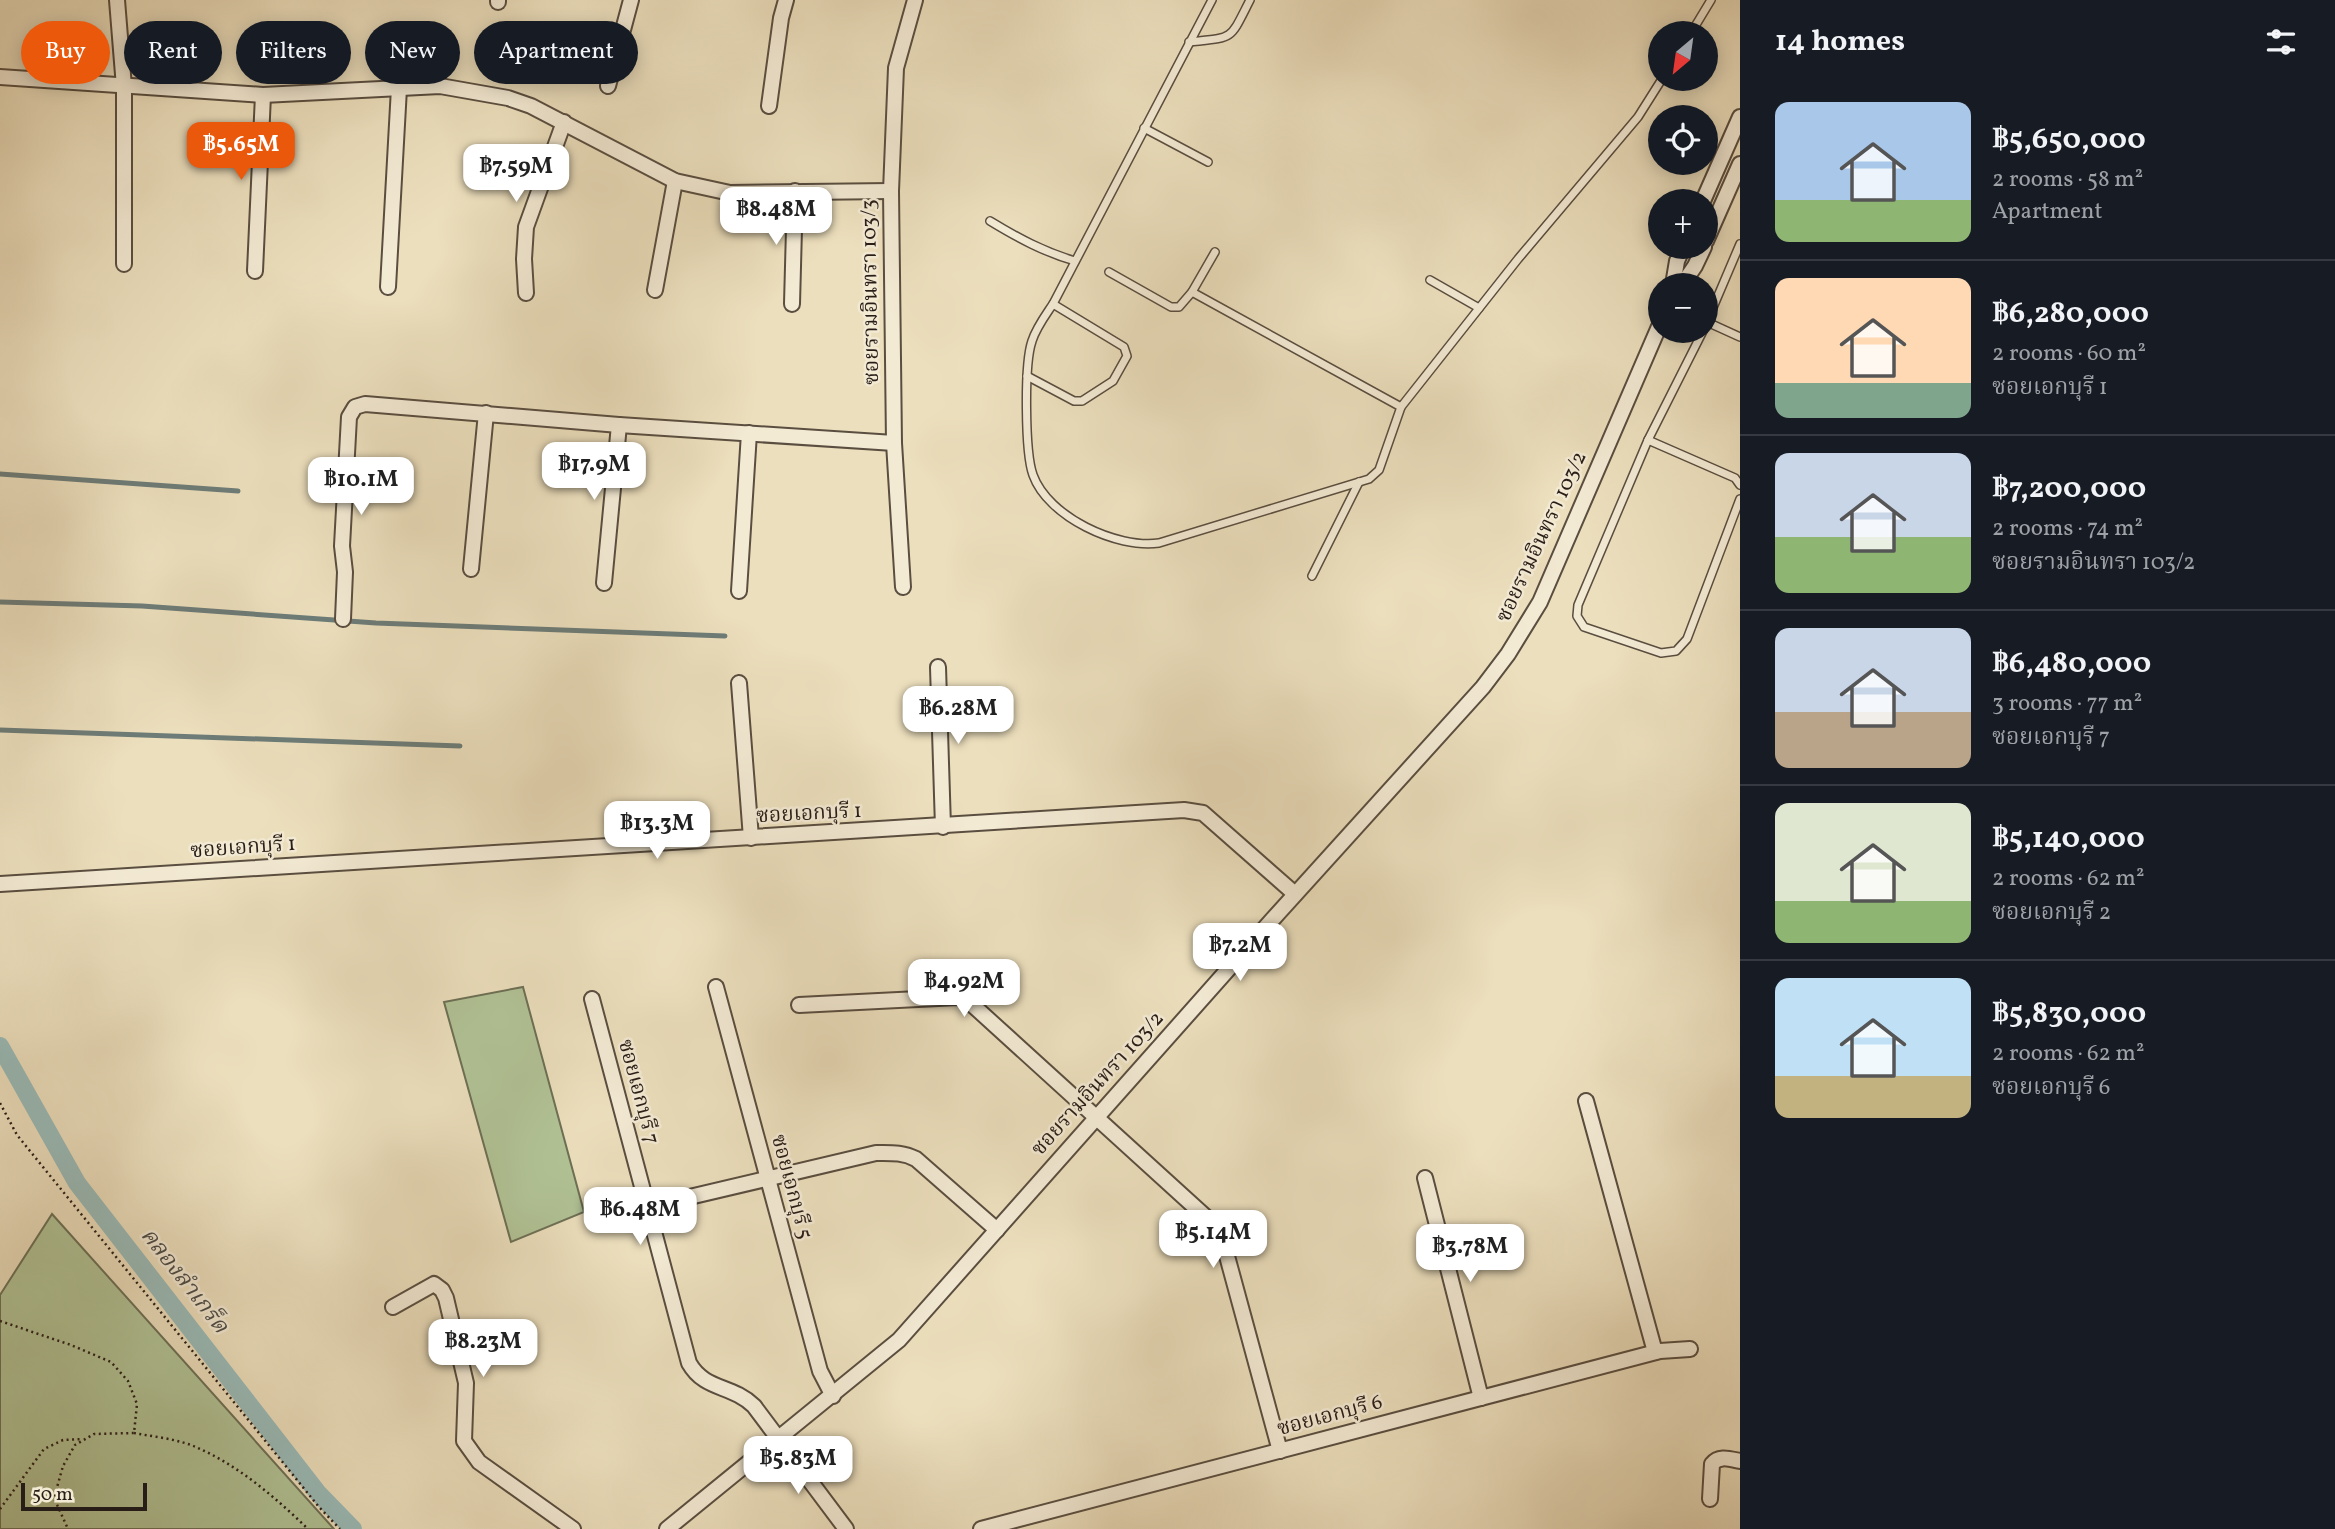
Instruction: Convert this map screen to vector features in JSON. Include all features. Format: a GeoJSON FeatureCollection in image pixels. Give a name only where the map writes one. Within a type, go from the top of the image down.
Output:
{"type":"FeatureCollection","features":[{"type":"Feature","properties":{"kind":"street"},"geometry":{"type":"LineString","coordinates":[[117,0],[124,87],[124,264]]}},
{"type":"Feature","properties":{"kind":"street"},"geometry":{"type":"LineString","coordinates":[[608,86],[631,0]]}},
{"type":"Feature","properties":{"kind":"street"},"geometry":{"type":"LineString","coordinates":[[769,106],[786,0]]}},
{"type":"Feature","properties":{"kind":"street","name":"ซอยรามอินทรา 103/3"},"geometry":{"type":"LineString","coordinates":[[903,587],[894,443],[891,191],[896,68],[915,0]]}},
{"type":"Feature","properties":{"kind":"street"},"geometry":{"type":"LineString","coordinates":[[0,77],[263,95],[440,86],[508,97],[531,106],[675,181],[730,193],[891,191]]}},
{"type":"Feature","properties":{"kind":"street"},"geometry":{"type":"LineString","coordinates":[[388,287],[399,88]]}},
{"type":"Feature","properties":{"kind":"street"},"geometry":{"type":"LineString","coordinates":[[255,271],[263,95]]}},
{"type":"Feature","properties":{"kind":"street"},"geometry":{"type":"LineString","coordinates":[[1708,189],[1740,117]]}},
{"type":"Feature","properties":{"kind":"street"},"geometry":{"type":"LineString","coordinates":[[526,293],[526,227],[564,122]]}},
{"type":"Feature","properties":{"kind":"street"},"geometry":{"type":"LineString","coordinates":[[1718,214],[1740,164]]}},
{"type":"Feature","properties":{"kind":"street"},"geometry":{"type":"LineString","coordinates":[[655,290],[675,181]]}},
{"type":"Feature","properties":{"kind":"street"},"geometry":{"type":"LineString","coordinates":[[792,304],[795,191]]}},
{"type":"Feature","properties":{"kind":"street","name":"ซอยรามอินทรา 103/2"},"geometry":{"type":"LineString","coordinates":[[667,1529],[899,1340],[1295,894],[1483,687],[1540,602],[1652,343]]}},
{"type":"Feature","properties":{"kind":"street"},"geometry":{"type":"LineString","coordinates":[[343,619],[345,572],[342,546],[349,417],[355,407],[365,404],[619,425],[894,443]]}},
{"type":"Feature","properties":{"kind":"street"},"geometry":{"type":"LineString","coordinates":[[471,569],[486,413]]}},
{"type":"Feature","properties":{"kind":"street"},"geometry":{"type":"LineString","coordinates":[[604,583],[619,425]]}},
{"type":"Feature","properties":{"kind":"street"},"geometry":{"type":"LineString","coordinates":[[739,591],[749,433]]}},
{"type":"Feature","properties":{"kind":"street"},"geometry":{"type":"LineString","coordinates":[[938,667],[943,827]]}},
{"type":"Feature","properties":{"kind":"street"},"geometry":{"type":"LineString","coordinates":[[739,683],[751,838]]}},
{"type":"Feature","properties":{"kind":"street","name":"ซอยเอกบุรี 1"},"geometry":{"type":"LineString","coordinates":[[0,884],[1196,811],[1203,813],[1295,894]]}},
{"type":"Feature","properties":{"kind":"street","name":"ซอยเอกบุรี 5"},"geometry":{"type":"LineString","coordinates":[[716,987],[820,1371],[833,1396]]}},
{"type":"Feature","properties":{"kind":"street"},"geometry":{"type":"LineString","coordinates":[[799,1005],[958,997],[972,1002],[1218,1231],[1280,1451]]}},
{"type":"Feature","properties":{"kind":"street","name":"ซอยเอกบุรี 7"},"geometry":{"type":"LineString","coordinates":[[592,999],[689,1363],[699,1378],[744,1396],[778,1440]]}},
{"type":"Feature","properties":{"kind":"street"},"geometry":{"type":"LineString","coordinates":[[1586,1101],[1655,1352]]}},
{"type":"Feature","properties":{"kind":"street"},"geometry":{"type":"LineString","coordinates":[[647,1207],[876,1153],[908,1154],[997,1230]]}},
{"type":"Feature","properties":{"kind":"street"},"geometry":{"type":"LineString","coordinates":[[1425,1178],[1481,1398]]}},
{"type":"Feature","properties":{"kind":"street"},"geometry":{"type":"LineString","coordinates":[[393,1307],[434,1284],[442,1290],[466,1383],[464,1441],[480,1462],[573,1529]]}},
{"type":"Feature","properties":{"kind":"street","name":"ซอยเอกบุรี 6"},"geometry":{"type":"LineString","coordinates":[[981,1529],[1655,1352],[1690,1349]]}},
{"type":"Feature","properties":{"kind":"street"},"geometry":{"type":"LineString","coordinates":[[778,1440],[846,1529]]}},
{"type":"Feature","properties":{"kind":"street"},"geometry":{"type":"LineString","coordinates":[[1710,1499],[1712,1464],[1722,1458],[1740,1461]]}},
{"type":"Feature","properties":{"kind":"lane"},"geometry":{"type":"LineString","coordinates":[[1212,0],[1033,338],[1028,356],[1029,440],[1034,477],[1042,491],[1080,524],[1130,544],[1159,543],[1369,479],[1379,470],[1401,407],[1518,259],[1638,117],[1654,91]]}},
{"type":"Feature","properties":{"kind":"lane"},"geometry":{"type":"LineString","coordinates":[[1189,42],[1230,36],[1251,0]]}},
{"type":"Feature","properties":{"kind":"lane"},"geometry":{"type":"LineString","coordinates":[[1698,21],[1711,0]]}},
{"type":"Feature","properties":{"kind":"lane"},"geometry":{"type":"LineString","coordinates":[[1144,128],[1208,162]]}},
{"type":"Feature","properties":{"kind":"lane"},"geometry":{"type":"LineString","coordinates":[[990,221],[1027,243],[1053,255],[1075,261]]}},
{"type":"Feature","properties":{"kind":"lane"},"geometry":{"type":"LineString","coordinates":[[1718,297],[1740,244]]}},
{"type":"Feature","properties":{"kind":"lane"},"geometry":{"type":"LineString","coordinates":[[1109,272],[1171,307],[1179,307],[1192,292],[1215,252]]}},
{"type":"Feature","properties":{"kind":"lane"},"geometry":{"type":"LineString","coordinates":[[1430,280],[1479,308]]}},
{"type":"Feature","properties":{"kind":"lane"},"geometry":{"type":"LineString","coordinates":[[1192,292],[1401,407]]}},
{"type":"Feature","properties":{"kind":"lane"},"geometry":{"type":"LineString","coordinates":[[1027,376],[1074,401],[1082,401],[1113,381],[1127,356],[1124,347],[1053,304]]}},
{"type":"Feature","properties":{"kind":"lane"},"geometry":{"type":"LineString","coordinates":[[1718,328],[1740,337]]}},
{"type":"Feature","properties":{"kind":"lane"},"geometry":{"type":"LineString","coordinates":[[1697,343],[1648,440],[1578,605],[1577,616],[1584,627],[1661,653],[1676,651],[1687,639],[1740,499]]}},
{"type":"Feature","properties":{"kind":"lane"},"geometry":{"type":"LineString","coordinates":[[1648,440],[1735,478],[1740,485]]}},
{"type":"Feature","properties":{"kind":"lane"},"geometry":{"type":"LineString","coordinates":[[1312,576],[1359,482]]}},
{"type":"Feature","properties":{"kind":"path"},"geometry":{"type":"LineString","coordinates":[[0,1103],[17,1135],[304,1489],[340,1529]]}},
{"type":"Feature","properties":{"kind":"path"},"geometry":{"type":"LineString","coordinates":[[0,1321],[111,1362],[128,1381],[137,1404],[134,1433]]}},
{"type":"Feature","properties":{"kind":"path"},"geometry":{"type":"LineString","coordinates":[[68,1529],[54,1498],[63,1466],[75,1445],[94,1434],[134,1433],[197,1447],[242,1473],[308,1529]]}},
{"type":"Feature","properties":{"kind":"path"},"geometry":{"type":"LineString","coordinates":[[0,1509],[44,1449],[63,1440],[87,1438]]}},
{"type":"Feature","properties":{"kind":"green space"},"geometry":{"type":"Polygon","coordinates":[[[523,987],[584,1212],[511,1242],[444,1002],[523,987]]]}},
{"type":"Feature","properties":{"kind":"green space"},"geometry":{"type":"Polygon","coordinates":[[[52,1214],[334,1529],[0,1529],[0,1295],[52,1214]]]}},
{"type":"Feature","properties":{"kind":"waterway"},"geometry":{"type":"LineString","coordinates":[[0,474],[238,491]]}},
{"type":"Feature","properties":{"kind":"waterway"},"geometry":{"type":"LineString","coordinates":[[0,602],[142,606],[376,623],[725,636]]}},
{"type":"Feature","properties":{"kind":"waterway"},"geometry":{"type":"LineString","coordinates":[[0,730],[460,746]]}},
{"type":"Feature","properties":{"kind":"waterway","name":"คลองลำเกร็ด"},"geometry":{"type":"LineString","coordinates":[[0,1046],[77,1183],[318,1493],[353,1529]]}}]}
